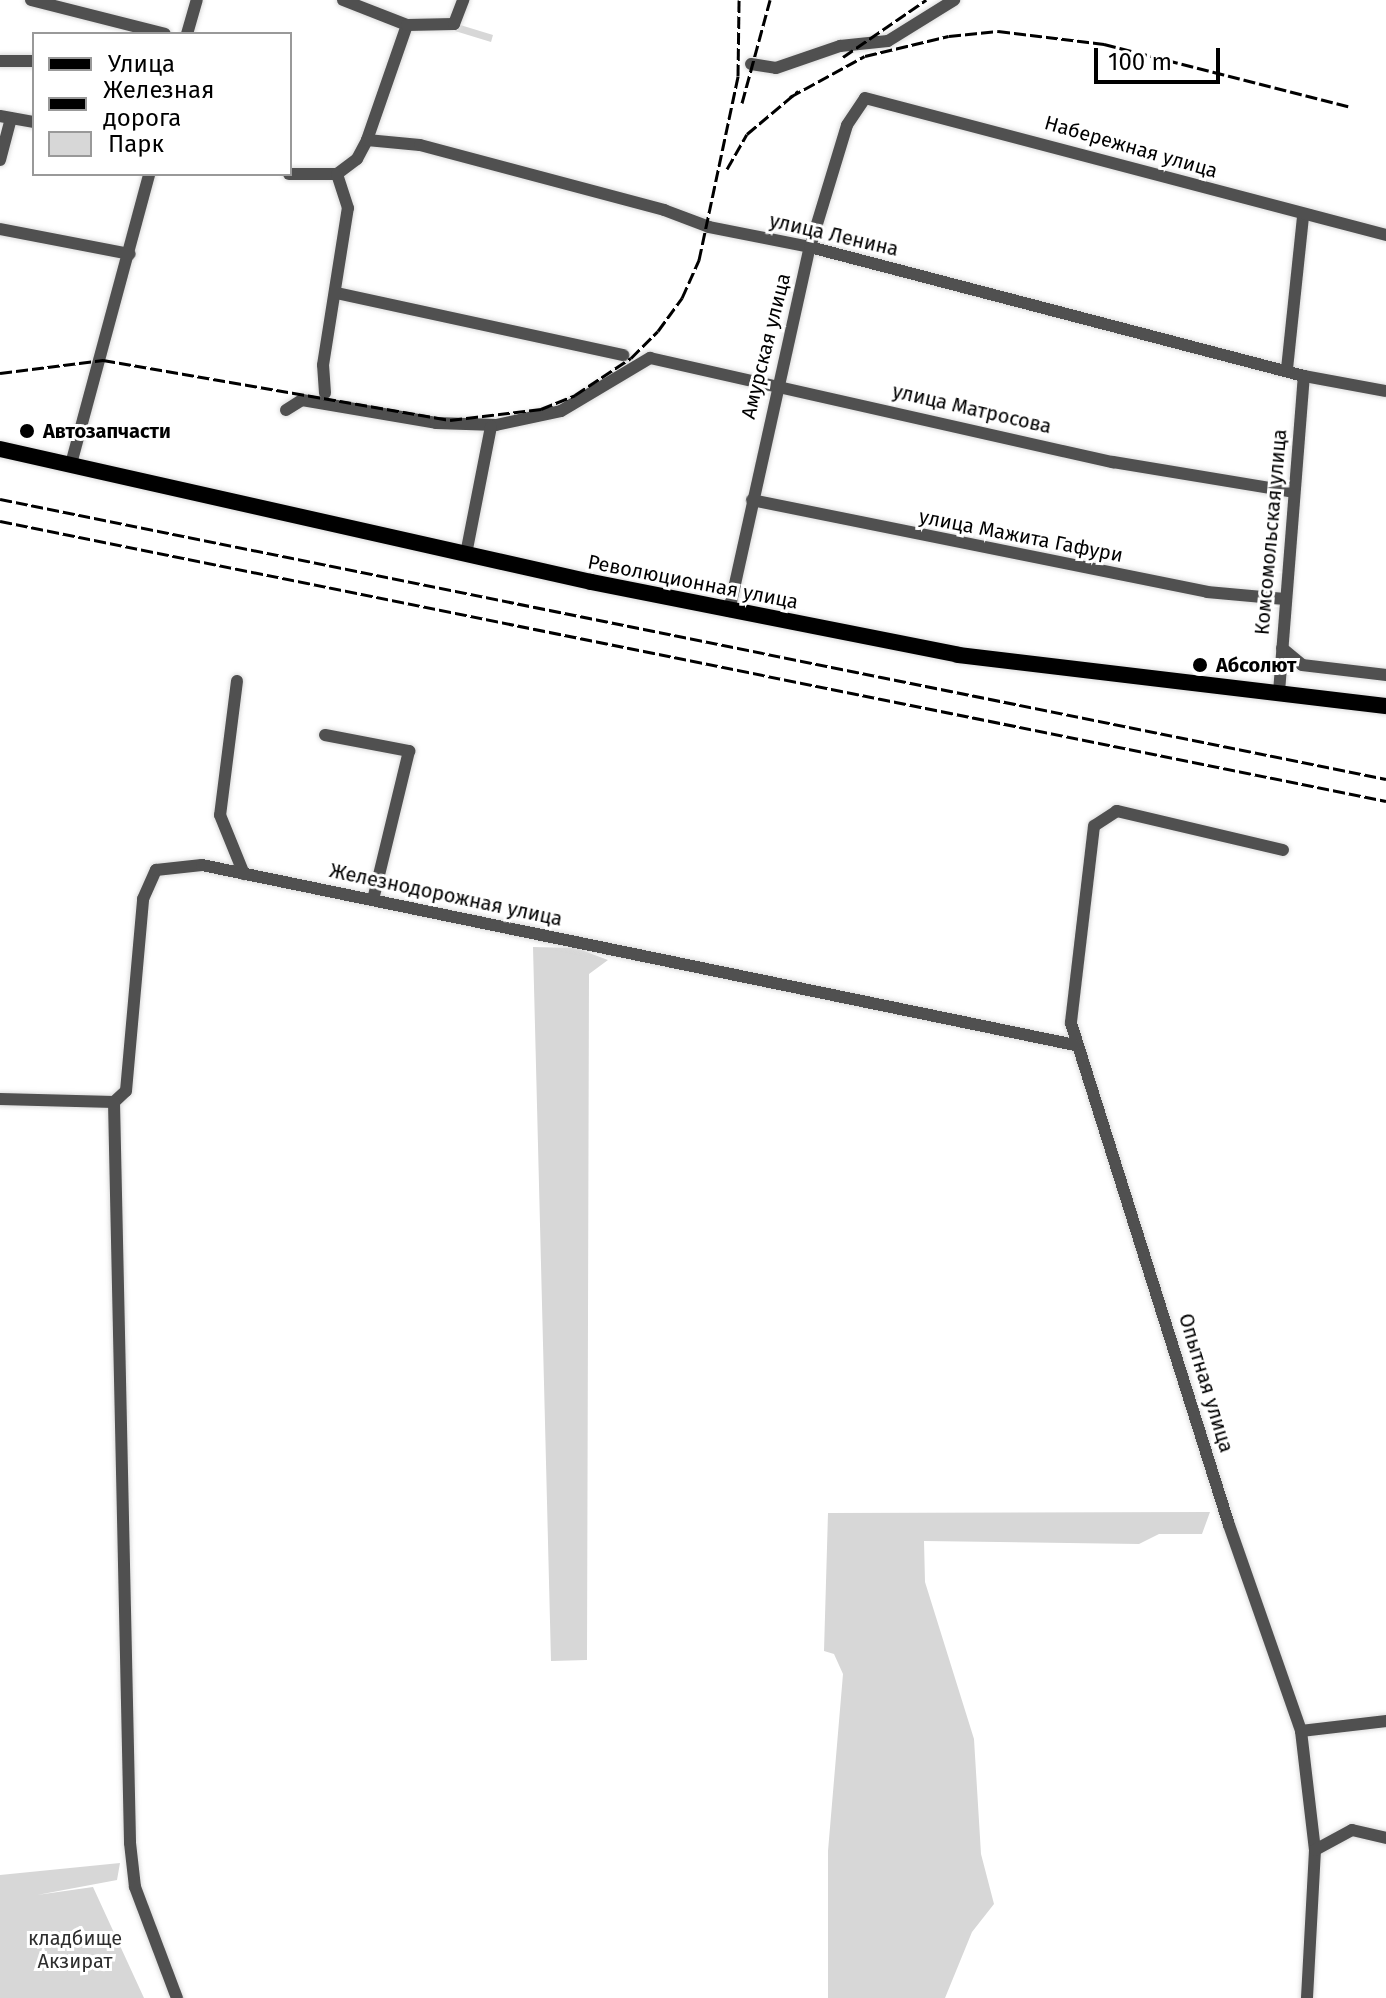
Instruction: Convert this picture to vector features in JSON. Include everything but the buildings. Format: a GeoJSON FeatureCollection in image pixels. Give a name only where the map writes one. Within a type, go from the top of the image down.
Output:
{"type":"FeatureCollection","features":[{"type":"Feature","properties":{"kind":"main road","name":"Революционная улица"},"geometry":{"type":"LineString","coordinates":[[0,449],[729,611],[958,655],[1386,706]]}},
{"type":"Feature","properties":{"kind":"street"},"geometry":{"type":"LineString","coordinates":[[31,0],[157,32]]}},
{"type":"Feature","properties":{"kind":"street"},"geometry":{"type":"LineString","coordinates":[[188,32],[197,0]]}},
{"type":"Feature","properties":{"kind":"street"},"geometry":{"type":"LineString","coordinates":[[343,0],[407,25],[454,24],[463,0]]}},
{"type":"Feature","properties":{"kind":"street"},"geometry":{"type":"LineString","coordinates":[[751,64],[776,68],[840,46],[902,36],[954,0]]}},
{"type":"Feature","properties":{"kind":"street"},"geometry":{"type":"LineString","coordinates":[[292,174],[337,174],[357,159],[367,140],[407,25]]}},
{"type":"Feature","properties":{"kind":"street"},"geometry":{"type":"LineString","coordinates":[[0,61],[32,61]]}},
{"type":"Feature","properties":{"kind":"street","name":"Набережная улица"},"geometry":{"type":"LineString","coordinates":[[865,98],[1303,217],[1386,235]]}},
{"type":"Feature","properties":{"kind":"street","name":"Амурская улица"},"geometry":{"type":"LineString","coordinates":[[729,611],[777,382],[810,247],[847,125],[865,98]]}},
{"type":"Feature","properties":{"kind":"street"},"geometry":{"type":"LineString","coordinates":[[0,160],[5,117],[32,122]]}},
{"type":"Feature","properties":{"kind":"street","name":"улица Ленина"},"geometry":{"type":"LineString","coordinates":[[367,140],[420,145],[664,210],[709,227],[810,247],[1287,369],[1304,376],[1386,391]]}},
{"type":"Feature","properties":{"kind":"street"},"geometry":{"type":"LineString","coordinates":[[325,393],[323,365],[348,208],[337,174]]}},
{"type":"Feature","properties":{"kind":"street"},"geometry":{"type":"LineString","coordinates":[[71,464],[149,176]]}},
{"type":"Feature","properties":{"kind":"street"},"geometry":{"type":"LineString","coordinates":[[1287,369],[1303,217]]}},
{"type":"Feature","properties":{"kind":"street"},"geometry":{"type":"LineString","coordinates":[[0,229],[130,254]]}},
{"type":"Feature","properties":{"kind":"street"},"geometry":{"type":"LineString","coordinates":[[336,293],[623,355]]}},
{"type":"Feature","properties":{"kind":"street","name":"улица Матросова"},"geometry":{"type":"LineString","coordinates":[[491,426],[561,411],[643,359],[777,382],[1113,462],[1294,492]]}},
{"type":"Feature","properties":{"kind":"street","name":"Комсомольская улица"},"geometry":{"type":"LineString","coordinates":[[1279,692],[1304,376]]}},
{"type":"Feature","properties":{"kind":"street"},"geometry":{"type":"LineString","coordinates":[[286,410],[302,400],[436,423],[491,426],[466,554]]}},
{"type":"Feature","properties":{"kind":"street","name":"улица Мажита Гафури"},"geometry":{"type":"LineString","coordinates":[[752,500],[1147,581],[1285,599]]}},
{"type":"Feature","properties":{"kind":"street"},"geometry":{"type":"LineString","coordinates":[[1282,648],[1302,665],[1386,675]]}},
{"type":"Feature","properties":{"kind":"street"},"geometry":{"type":"LineString","coordinates":[[237,681],[220,815],[244,874]]}},
{"type":"Feature","properties":{"kind":"street"},"geometry":{"type":"LineString","coordinates":[[325,735],[409,751],[373,900]]}},
{"type":"Feature","properties":{"kind":"street","name":"Опытная улица"},"geometry":{"type":"LineString","coordinates":[[1283,850],[1117,811],[1094,826],[1071,1023],[1075,1045],[1111,1142],[1229,1525],[1301,1731],[1315,1850],[1307,1998]]}},
{"type":"Feature","properties":{"kind":"street","name":"Железнодорожная улица"},"geometry":{"type":"LineString","coordinates":[[114,1102],[126,1091],[131,1062],[143,899],[156,870],[202,865],[1075,1045]]}},
{"type":"Feature","properties":{"kind":"street"},"geometry":{"type":"LineString","coordinates":[[0,1099],[114,1102],[130,1843],[135,1887],[177,1998]]}},
{"type":"Feature","properties":{"kind":"street"},"geometry":{"type":"LineString","coordinates":[[1301,1731],[1386,1721]]}},
{"type":"Feature","properties":{"kind":"street"},"geometry":{"type":"LineString","coordinates":[[1315,1850],[1352,1830],[1386,1838]]}},
{"type":"Feature","properties":{"kind":"green space"},"geometry":{"type":"Polygon","coordinates":[[[457,24],[493,35],[491,42],[455,31],[457,24]]]}},
{"type":"Feature","properties":{"kind":"green space"},"geometry":{"type":"Polygon","coordinates":[[[533,947],[576,948],[608,960],[589,974],[587,1660],[551,1661],[533,947]]]}},
{"type":"Feature","properties":{"kind":"green space"},"geometry":{"type":"Polygon","coordinates":[[[1210,1512],[1202,1534],[1159,1534],[1139,1544],[924,1541],[925,1582],[974,1739],[981,1854],[994,1904],[972,1932],[945,1998],[828,1998],[828,1851],[843,1674],[834,1654],[824,1651],[828,1513],[1210,1512]]]}},
{"type":"Feature","properties":{"kind":"green space","name":"кладбище Акзират"},"geometry":{"type":"Polygon","coordinates":[[[120,1863],[117,1880],[37,1895],[93,1887],[144,1998],[0,1998],[0,1875],[120,1863]]]}},
{"type":"Feature","properties":{"kind":"railway"},"geometry":{"type":"LineString","coordinates":[[0,373],[103,360],[450,420],[541,409],[575,395],[631,358],[658,331],[682,298],[699,260],[738,76],[739,0]]}},
{"type":"Feature","properties":{"kind":"railway"},"geometry":{"type":"LineString","coordinates":[[742,103],[770,0]]}},
{"type":"Feature","properties":{"kind":"railway"},"geometry":{"type":"LineString","coordinates":[[843,57],[926,0]]}},
{"type":"Feature","properties":{"kind":"railway"},"geometry":{"type":"LineString","coordinates":[[790,97],[865,56],[949,36],[998,31],[1104,44],[1348,106]]}},
{"type":"Feature","properties":{"kind":"railway"},"geometry":{"type":"LineString","coordinates":[[727,169],[747,134],[798,91]]}},
{"type":"Feature","properties":{"kind":"railway"},"geometry":{"type":"LineString","coordinates":[[0,499],[1386,779]]}},
{"type":"Feature","properties":{"kind":"railway"},"geometry":{"type":"LineString","coordinates":[[0,521],[1386,801]]}},
{"type":"Feature","properties":{"kind":"place","name":"Автозапчасти"},"geometry":{"type":"Point","coordinates":[27,431]}},
{"type":"Feature","properties":{"kind":"place","name":"Абсолют"},"geometry":{"type":"Point","coordinates":[1200,665]}}]}
